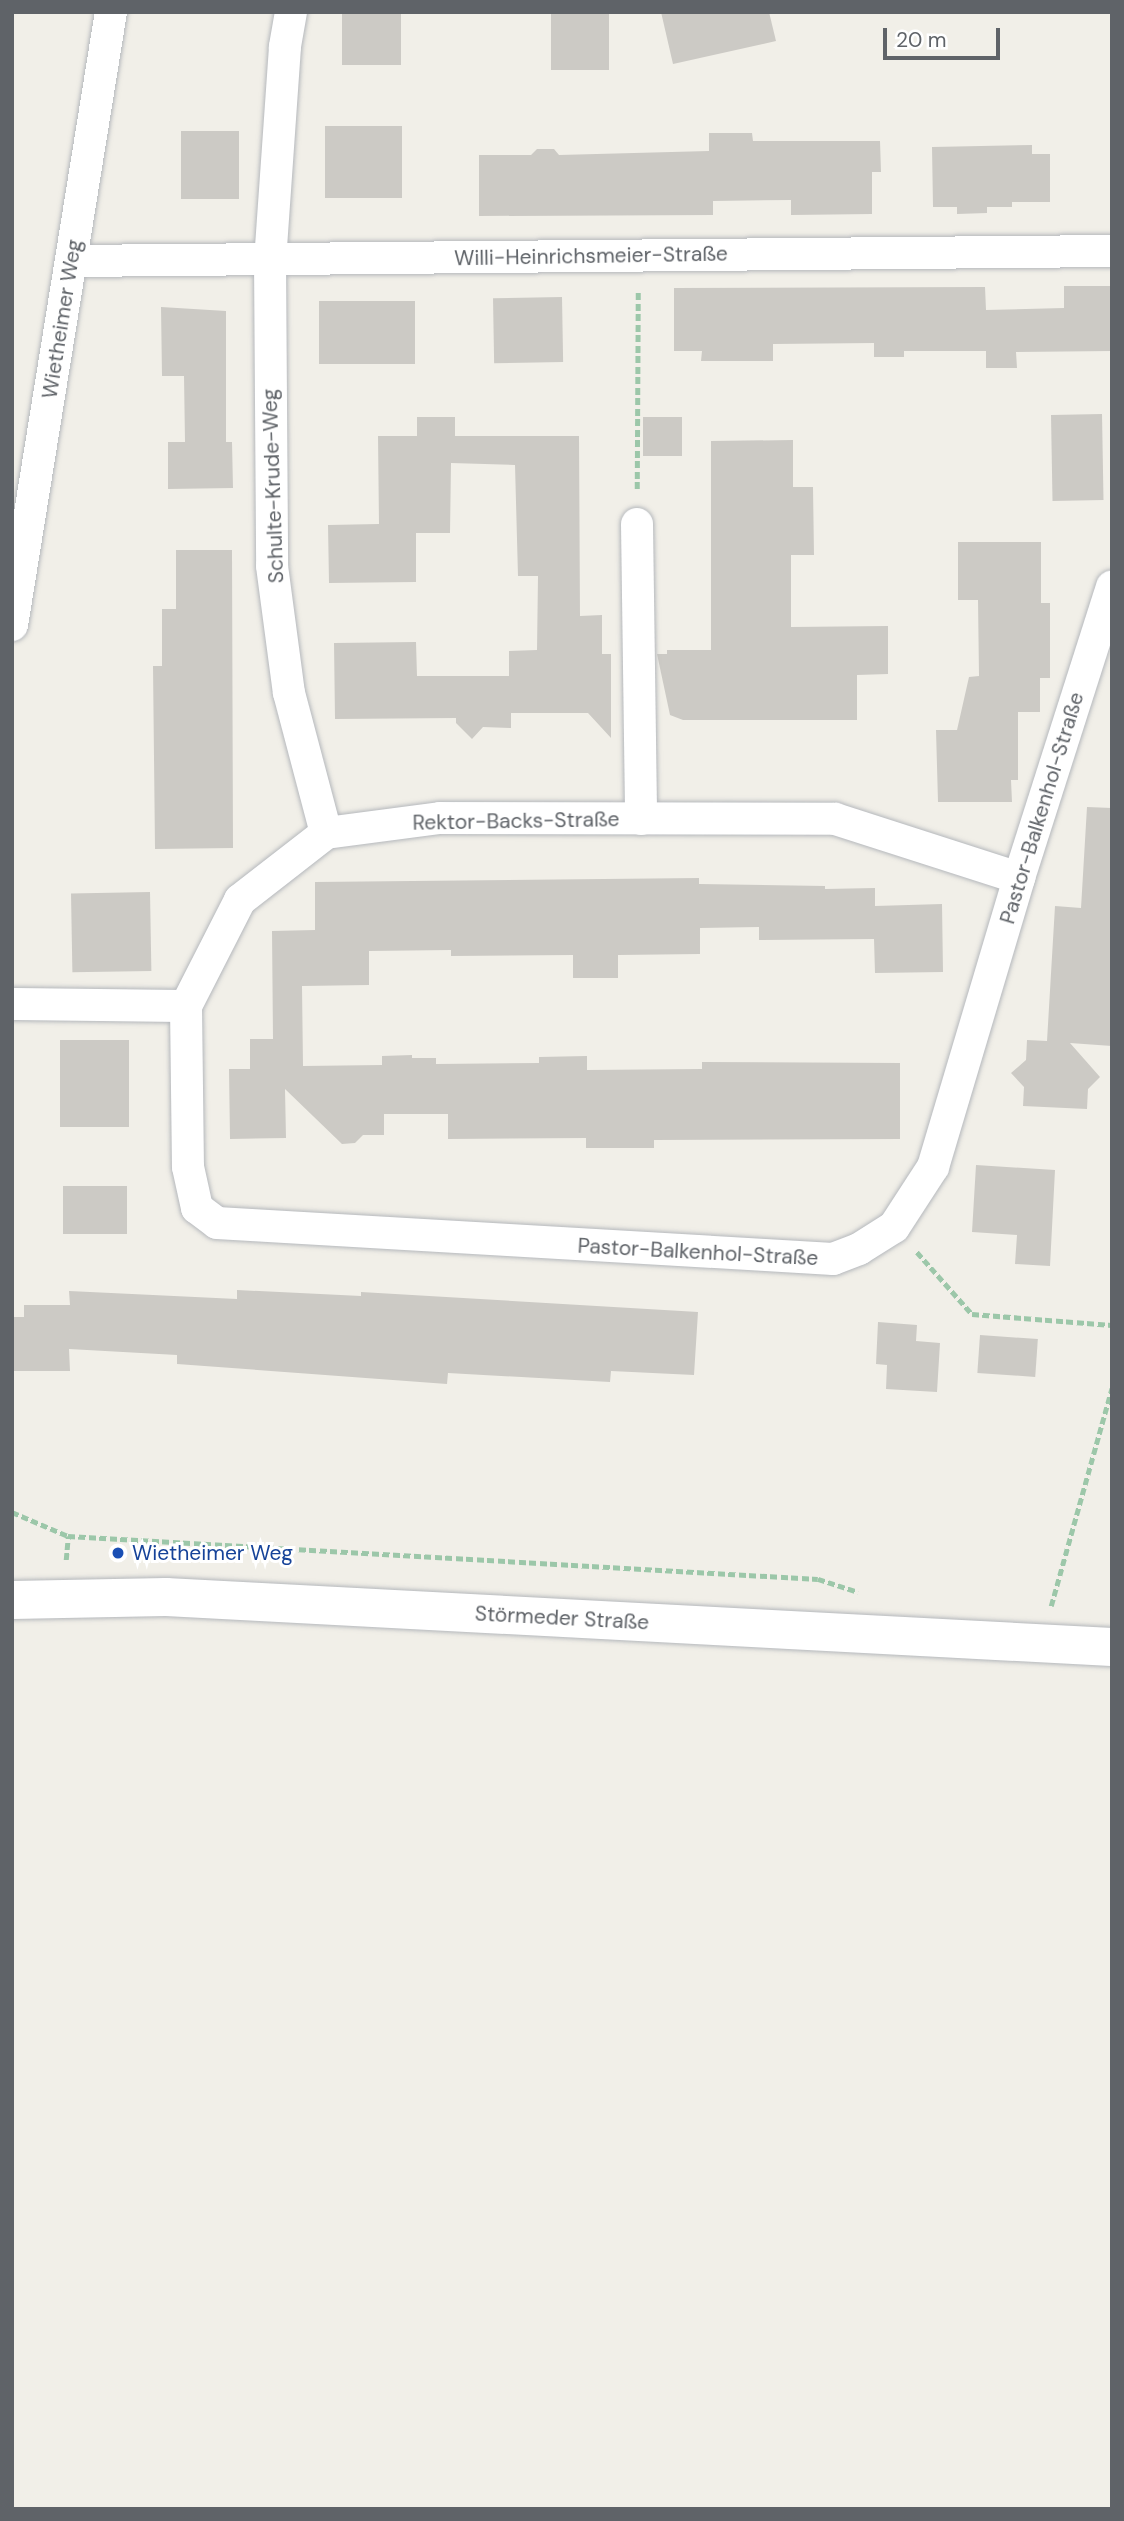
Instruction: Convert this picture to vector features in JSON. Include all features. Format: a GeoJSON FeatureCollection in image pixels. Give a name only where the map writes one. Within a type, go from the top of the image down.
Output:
{"type":"FeatureCollection","features":[{"type":"Feature","properties":{"kind":"main road","name":"Störmeder Straße"},"geometry":{"type":"LineString","coordinates":[[12,1601],[166,1597],[1112,1647]]}},
{"type":"Feature","properties":{"kind":"street","name":"Wietheimer Weg"},"geometry":{"type":"LineString","coordinates":[[12,625],[111,12]]}},
{"type":"Feature","properties":{"kind":"street","name":"Schulte-Krude-Weg"},"geometry":{"type":"LineString","coordinates":[[291,12],[285,47],[270,259],[272,566],[289,693],[326,833]]}},
{"type":"Feature","properties":{"kind":"street","name":"Willi-Heinrichsmeier-Straße"},"geometry":{"type":"LineString","coordinates":[[71,261],[1112,251]]}},
{"type":"Feature","properties":{"kind":"street","name":"Rektor-Backs-Straße"},"geometry":{"type":"LineString","coordinates":[[637,524],[641,818]]}},
{"type":"Feature","properties":{"kind":"street","name":"Pastor-Balkenhol-Straße"},"geometry":{"type":"LineString","coordinates":[[186,1006],[188,1167],[197,1208],[217,1223],[819,1259],[833,1259],[859,1249],[894,1227],[933,1167],[1019,878],[1112,586]]}},
{"type":"Feature","properties":{"kind":"street","name":"Rektor-Backs-Straße"},"geometry":{"type":"LineString","coordinates":[[326,833],[440,818],[835,819],[1019,878]]}},
{"type":"Feature","properties":{"kind":"street"},"geometry":{"type":"LineString","coordinates":[[12,1004],[186,1006],[240,900],[326,833]]}},
{"type":"Feature","properties":{"kind":"path"},"geometry":{"type":"LineString","coordinates":[[637,524],[638,255]]}},
{"type":"Feature","properties":{"kind":"path"},"geometry":{"type":"LineString","coordinates":[[894,1227],[972,1314],[1112,1325]]}},
{"type":"Feature","properties":{"kind":"path"},"geometry":{"type":"LineString","coordinates":[[1051,1605],[1112,1388]]}},
{"type":"Feature","properties":{"kind":"path"},"geometry":{"type":"LineString","coordinates":[[12,1513],[68,1536],[818,1579],[863,1594]]}},
{"type":"Feature","properties":{"kind":"building"},"geometry":{"type":"Polygon","coordinates":[[[342,12],[401,12],[401,65],[342,65],[342,12]]]}},
{"type":"Feature","properties":{"kind":"building"},"geometry":{"type":"Polygon","coordinates":[[[551,12],[609,12],[609,70],[551,70],[551,12]]]}},
{"type":"Feature","properties":{"kind":"building"},"geometry":{"type":"Polygon","coordinates":[[[661,12],[769,12],[776,41],[673,64],[661,12]]]}},
{"type":"Feature","properties":{"kind":"building"},"geometry":{"type":"Polygon","coordinates":[[[325,126],[402,126],[402,198],[325,198],[325,126]]]}},
{"type":"Feature","properties":{"kind":"building"},"geometry":{"type":"Polygon","coordinates":[[[181,131],[239,131],[239,199],[181,199],[181,131]]]}},
{"type":"Feature","properties":{"kind":"building"},"geometry":{"type":"Polygon","coordinates":[[[709,133],[752,133],[753,141],[880,141],[881,172],[872,172],[872,214],[791,215],[791,200],[713,201],[713,215],[479,216],[479,155],[531,155],[537,149],[554,149],[559,155],[709,151],[709,133]]]}},
{"type":"Feature","properties":{"kind":"building"},"geometry":{"type":"Polygon","coordinates":[[[1032,145],[1032,154],[1050,154],[1050,202],[1012,202],[1012,207],[987,207],[987,213],[957,214],[957,207],[933,207],[932,147],[1032,145]]]}},
{"type":"Feature","properties":{"kind":"building"},"geometry":{"type":"Polygon","coordinates":[[[1064,286],[1112,286],[1112,351],[1016,352],[1017,368],[986,368],[986,351],[904,351],[904,357],[874,357],[874,343],[773,344],[773,361],[701,361],[702,351],[674,351],[674,288],[985,287],[986,310],[1064,308],[1064,286]]]}},
{"type":"Feature","properties":{"kind":"building"},"geometry":{"type":"Polygon","coordinates":[[[562,297],[563,362],[494,363],[493,298],[562,297]]]}},
{"type":"Feature","properties":{"kind":"building"},"geometry":{"type":"Polygon","coordinates":[[[319,301],[415,301],[415,364],[319,364],[319,301]]]}},
{"type":"Feature","properties":{"kind":"building"},"geometry":{"type":"Polygon","coordinates":[[[161,307],[226,311],[226,442],[232,442],[233,488],[168,489],[168,442],[185,442],[184,376],[162,376],[161,307]]]}},
{"type":"Feature","properties":{"kind":"building"},"geometry":{"type":"Polygon","coordinates":[[[1102,414],[1104,500],[1053,501],[1051,415],[1102,414]]]}},
{"type":"Feature","properties":{"kind":"building"},"geometry":{"type":"Polygon","coordinates":[[[417,417],[455,417],[455,436],[579,436],[580,616],[602,615],[602,654],[611,654],[611,738],[588,713],[511,713],[511,728],[483,727],[472,739],[456,723],[456,718],[335,719],[334,643],[416,642],[417,676],[509,676],[509,651],[537,650],[538,576],[518,576],[515,465],[451,463],[450,533],[416,533],[416,582],[329,583],[328,525],[379,524],[378,436],[417,436],[417,417]]]}},
{"type":"Feature","properties":{"kind":"building"},"geometry":{"type":"Polygon","coordinates":[[[643,417],[682,417],[682,456],[643,456],[643,417]]]}},
{"type":"Feature","properties":{"kind":"building"},"geometry":{"type":"Polygon","coordinates":[[[793,440],[793,487],[813,487],[814,555],[791,555],[791,627],[888,626],[888,674],[857,675],[857,720],[683,720],[670,715],[657,654],[667,654],[667,650],[711,650],[711,441],[793,440]]]}},
{"type":"Feature","properties":{"kind":"building"},"geometry":{"type":"Polygon","coordinates":[[[958,542],[1041,542],[1041,603],[1050,603],[1050,678],[1040,678],[1040,712],[1018,712],[1018,780],[1011,780],[1012,802],[938,802],[936,730],[957,730],[969,677],[979,676],[978,600],[958,600],[958,542]]]}},
{"type":"Feature","properties":{"kind":"building"},"geometry":{"type":"Polygon","coordinates":[[[176,550],[232,550],[233,848],[155,849],[153,666],[162,666],[162,609],[176,609],[176,550]]]}},
{"type":"Feature","properties":{"kind":"building"},"geometry":{"type":"Polygon","coordinates":[[[1087,807],[1112,808],[1112,1046],[1070,1043],[1100,1077],[1088,1089],[1087,1109],[1023,1106],[1024,1087],[1011,1073],[1026,1060],[1027,1040],[1047,1041],[1055,906],[1081,908],[1087,807]]]}},
{"type":"Feature","properties":{"kind":"building"},"geometry":{"type":"Polygon","coordinates":[[[699,878],[699,884],[825,886],[825,889],[875,888],[875,906],[942,904],[943,972],[875,973],[874,939],[759,940],[759,927],[700,928],[700,954],[618,955],[618,978],[573,978],[573,955],[451,956],[451,950],[369,951],[369,985],[302,986],[303,1066],[382,1065],[382,1056],[412,1055],[412,1058],[436,1058],[436,1064],[539,1063],[539,1057],[587,1056],[587,1070],[702,1069],[702,1062],[900,1063],[900,1139],[654,1140],[654,1148],[586,1148],[586,1138],[448,1139],[448,1114],[384,1114],[384,1135],[363,1135],[355,1143],[342,1144],[285,1089],[286,1138],[230,1139],[229,1069],[250,1069],[250,1039],[273,1039],[272,931],[315,930],[315,882],[699,878]]]}},
{"type":"Feature","properties":{"kind":"building"},"geometry":{"type":"Polygon","coordinates":[[[150,892],[151,971],[72,972],[71,893],[150,892]]]}},
{"type":"Feature","properties":{"kind":"building"},"geometry":{"type":"Polygon","coordinates":[[[60,1040],[129,1040],[129,1127],[60,1127],[60,1040]]]}},
{"type":"Feature","properties":{"kind":"building"},"geometry":{"type":"Polygon","coordinates":[[[976,1165],[1055,1170],[1050,1266],[1015,1264],[1017,1235],[972,1232],[976,1165]]]}},
{"type":"Feature","properties":{"kind":"building"},"geometry":{"type":"Polygon","coordinates":[[[63,1186],[127,1186],[127,1234],[63,1234],[63,1186]]]}},
{"type":"Feature","properties":{"kind":"building"},"geometry":{"type":"Polygon","coordinates":[[[237,1290],[361,1296],[361,1292],[698,1312],[694,1375],[611,1371],[610,1382],[448,1373],[447,1384],[177,1364],[177,1355],[69,1349],[70,1371],[12,1371],[12,1317],[24,1317],[24,1305],[70,1305],[69,1291],[237,1299],[237,1290]]]}},
{"type":"Feature","properties":{"kind":"building"},"geometry":{"type":"Polygon","coordinates":[[[878,1322],[917,1325],[916,1341],[940,1343],[937,1392],[886,1389],[887,1365],[876,1364],[878,1322]]]}},
{"type":"Feature","properties":{"kind":"building"},"geometry":{"type":"Polygon","coordinates":[[[980,1335],[1038,1339],[1035,1377],[977,1373],[980,1335]]]}},
{"type":"Feature","properties":{"kind":"place","name":"Wietheimer Weg"},"geometry":{"type":"Point","coordinates":[118,1553]}}]}
